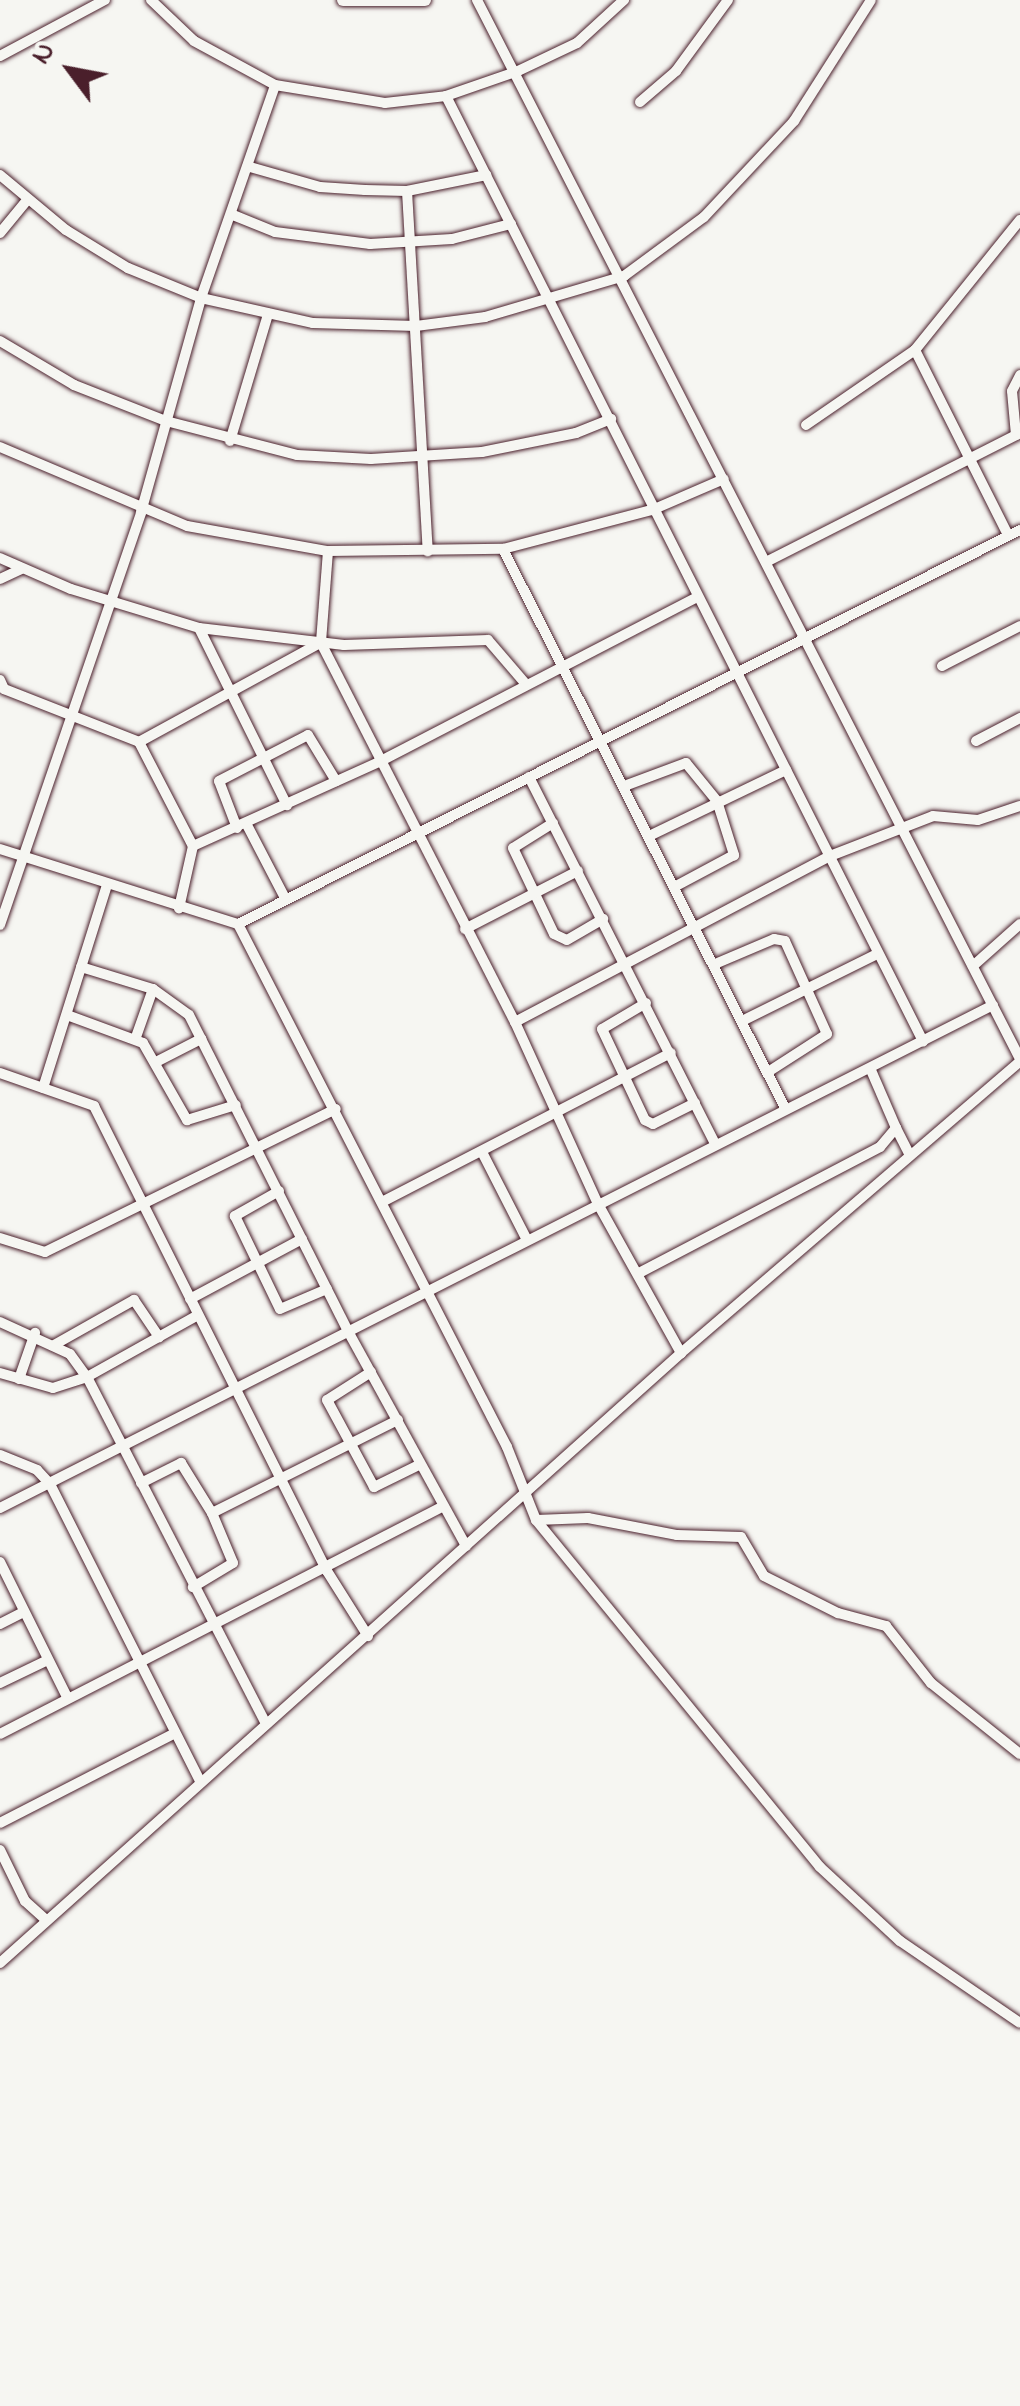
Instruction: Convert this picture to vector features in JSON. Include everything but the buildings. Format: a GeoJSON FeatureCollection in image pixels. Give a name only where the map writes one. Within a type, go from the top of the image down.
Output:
{"type":"FeatureCollection","features":[{"type":"Feature","properties":{"kind":"street"},"geometry":{"type":"LineString","coordinates":[[0,56],[106,0]]}},
{"type":"Feature","properties":{"kind":"street"},"geometry":{"type":"LineString","coordinates":[[151,0],[194,41],[275,85],[386,103],[446,96],[518,71],[576,44],[624,0]]}},
{"type":"Feature","properties":{"kind":"street"},"geometry":{"type":"LineString","coordinates":[[342,0],[426,0]]}},
{"type":"Feature","properties":{"kind":"street"},"geometry":{"type":"LineString","coordinates":[[4,1960],[681,1352],[1020,1060],[624,276],[477,0]]}},
{"type":"Feature","properties":{"kind":"street"},"geometry":{"type":"LineString","coordinates":[[640,102],[676,71],[728,0]]}},
{"type":"Feature","properties":{"kind":"street"},"geometry":{"type":"LineString","coordinates":[[0,175],[128,268],[201,298],[268,314],[314,323],[416,326],[552,299],[624,276],[704,217],[760,162],[832,66],[872,0]]}},
{"type":"Feature","properties":{"kind":"street"},"geometry":{"type":"LineString","coordinates":[[0,925],[68,714],[141,512],[201,298],[250,167],[275,85]]}},
{"type":"Feature","properties":{"kind":"street"},"geometry":{"type":"LineString","coordinates":[[446,96],[612,419],[695,598],[830,856],[875,955],[923,1041]]}},
{"type":"Feature","properties":{"kind":"street"},"geometry":{"type":"LineString","coordinates":[[250,167],[320,186],[406,191],[486,175]]}},
{"type":"Feature","properties":{"kind":"street"},"geometry":{"type":"LineString","coordinates":[[406,191],[428,551]]}},
{"type":"Feature","properties":{"kind":"street"},"geometry":{"type":"LineString","coordinates":[[0,232],[28,199]]}},
{"type":"Feature","properties":{"kind":"street"},"geometry":{"type":"LineString","coordinates":[[233,215],[324,242],[408,242],[511,224]]}},
{"type":"Feature","properties":{"kind":"street"},"geometry":{"type":"LineString","coordinates":[[806,425],[915,350],[1020,220]]}},
{"type":"Feature","properties":{"kind":"street"},"geometry":{"type":"LineString","coordinates":[[230,441],[268,314]]}},
{"type":"Feature","properties":{"kind":"street"},"geometry":{"type":"LineString","coordinates":[[0,340],[74,385],[166,421],[230,441],[297,455],[424,456],[528,444],[612,419]]}},
{"type":"Feature","properties":{"kind":"street"},"geometry":{"type":"LineString","coordinates":[[915,350],[1008,535]]}},
{"type":"Feature","properties":{"kind":"street"},"geometry":{"type":"LineString","coordinates":[[766,562],[1018,434],[1012,391],[1020,375]]}},
{"type":"Feature","properties":{"kind":"street"},"geometry":{"type":"LineString","coordinates":[[0,448],[141,512],[241,539],[328,551],[503,549],[652,510],[724,479]]}},
{"type":"Feature","properties":{"kind":"street"},"geometry":{"type":"LineString","coordinates":[[0,849],[238,924],[284,896],[604,744],[1020,530]]}},
{"type":"Feature","properties":{"kind":"street"},"geometry":{"type":"LineString","coordinates":[[503,549],[627,785],[786,1110]]}},
{"type":"Feature","properties":{"kind":"street"},"geometry":{"type":"LineString","coordinates":[[328,551],[321,643],[559,1113],[598,1204],[681,1352]]}},
{"type":"Feature","properties":{"kind":"street"},"geometry":{"type":"LineString","coordinates":[[0,558],[109,602],[198,628],[321,643],[488,640],[524,682]]}},
{"type":"Feature","properties":{"kind":"street"},"geometry":{"type":"LineString","coordinates":[[0,579],[21,569]]}},
{"type":"Feature","properties":{"kind":"street"},"geometry":{"type":"LineString","coordinates":[[194,846],[380,762],[524,682],[695,598]]}},
{"type":"Feature","properties":{"kind":"street"},"geometry":{"type":"LineString","coordinates":[[942,666],[1020,626]]}},
{"type":"Feature","properties":{"kind":"street"},"geometry":{"type":"LineString","coordinates":[[198,628],[287,805]]}},
{"type":"Feature","properties":{"kind":"street"},"geometry":{"type":"LineString","coordinates":[[140,742],[321,643]]}},
{"type":"Feature","properties":{"kind":"street"},"geometry":{"type":"LineString","coordinates":[[1,687],[140,742],[194,846],[180,908]]}},
{"type":"Feature","properties":{"kind":"street"},"geometry":{"type":"LineString","coordinates":[[976,740],[1020,718]]}},
{"type":"Feature","properties":{"kind":"street"},"geometry":{"type":"LineString","coordinates":[[284,896],[216,784],[311,736],[336,781]]}},
{"type":"Feature","properties":{"kind":"street"},"geometry":{"type":"LineString","coordinates":[[627,785],[686,763],[717,802],[734,855],[676,886]]}},
{"type":"Feature","properties":{"kind":"street"},"geometry":{"type":"LineString","coordinates":[[651,835],[786,770]]}},
{"type":"Feature","properties":{"kind":"street"},"geometry":{"type":"LineString","coordinates":[[529,778],[715,1142]]}},
{"type":"Feature","properties":{"kind":"street"},"geometry":{"type":"LineString","coordinates":[[514,1022],[830,856],[933,816],[995,818],[1020,806]]}},
{"type":"Feature","properties":{"kind":"street"},"geometry":{"type":"LineString","coordinates":[[553,823],[513,848],[533,894],[560,939],[603,919]]}},
{"type":"Feature","properties":{"kind":"street"},"geometry":{"type":"LineString","coordinates":[[464,929],[578,871]]}},
{"type":"Feature","properties":{"kind":"street"},"geometry":{"type":"LineString","coordinates":[[43,1088],[107,885]]}},
{"type":"Feature","properties":{"kind":"street"},"geometry":{"type":"LineString","coordinates":[[238,924],[428,1290],[536,1520],[820,1867],[900,1941],[1020,2024]]}},
{"type":"Feature","properties":{"kind":"street"},"geometry":{"type":"LineString","coordinates":[[973,966],[1020,924]]}},
{"type":"Feature","properties":{"kind":"street"},"geometry":{"type":"LineString","coordinates":[[715,964],[780,938],[807,989],[825,1040],[768,1072]]}},
{"type":"Feature","properties":{"kind":"street"},"geometry":{"type":"LineString","coordinates":[[742,1022],[875,955]]}},
{"type":"Feature","properties":{"kind":"street"},"geometry":{"type":"LineString","coordinates":[[82,967],[153,989],[180,1004],[236,1105],[348,1334],[398,1420],[440,1508],[466,1546]]}},
{"type":"Feature","properties":{"kind":"street"},"geometry":{"type":"LineString","coordinates":[[136,1037],[153,989]]}},
{"type":"Feature","properties":{"kind":"street"},"geometry":{"type":"LineString","coordinates":[[646,1003],[602,1030],[649,1123],[696,1103]]}},
{"type":"Feature","properties":{"kind":"street"},"geometry":{"type":"LineString","coordinates":[[0,1508],[348,1334],[715,1142],[993,1005]]}},
{"type":"Feature","properties":{"kind":"street"},"geometry":{"type":"LineString","coordinates":[[67,1015],[136,1037],[156,1062],[187,1120],[236,1105]]}},
{"type":"Feature","properties":{"kind":"street"},"geometry":{"type":"LineString","coordinates":[[156,1062],[201,1039]]}},
{"type":"Feature","properties":{"kind":"street"},"geometry":{"type":"LineString","coordinates":[[382,1202],[671,1053]]}},
{"type":"Feature","properties":{"kind":"street"},"geometry":{"type":"LineString","coordinates":[[870,1068],[910,1155]]}},
{"type":"Feature","properties":{"kind":"street"},"geometry":{"type":"LineString","coordinates":[[0,1073],[94,1106],[327,1570],[368,1636]]}},
{"type":"Feature","properties":{"kind":"street"},"geometry":{"type":"LineString","coordinates":[[0,1238],[45,1252],[336,1110]]}},
{"type":"Feature","properties":{"kind":"street"},"geometry":{"type":"LineString","coordinates":[[638,1273],[868,1158],[896,1128]]}},
{"type":"Feature","properties":{"kind":"street"},"geometry":{"type":"LineString","coordinates":[[482,1152],[526,1238]]}},
{"type":"Feature","properties":{"kind":"street"},"geometry":{"type":"LineString","coordinates":[[278,1191],[235,1214],[282,1312],[328,1289]]}},
{"type":"Feature","properties":{"kind":"street"},"geometry":{"type":"LineString","coordinates":[[190,1299],[302,1240]]}},
{"type":"Feature","properties":{"kind":"street"},"geometry":{"type":"LineString","coordinates":[[54,1345],[134,1300],[159,1337]]}},
{"type":"Feature","properties":{"kind":"street"},"geometry":{"type":"LineString","coordinates":[[0,1374],[54,1388],[87,1377],[198,1315]]}},
{"type":"Feature","properties":{"kind":"street"},"geometry":{"type":"LineString","coordinates":[[0,1322],[34,1333],[54,1345],[87,1377],[266,1724]]}},
{"type":"Feature","properties":{"kind":"street"},"geometry":{"type":"LineString","coordinates":[[19,1379],[34,1333]]}},
{"type":"Feature","properties":{"kind":"street"},"geometry":{"type":"LineString","coordinates":[[371,1372],[327,1400],[374,1487],[420,1466]]}},
{"type":"Feature","properties":{"kind":"street"},"geometry":{"type":"LineString","coordinates":[[212,1513],[398,1420]]}},
{"type":"Feature","properties":{"kind":"street"},"geometry":{"type":"LineString","coordinates":[[0,1455],[37,1470],[50,1484],[171,1735],[200,1781]]}},
{"type":"Feature","properties":{"kind":"street"},"geometry":{"type":"LineString","coordinates":[[141,1482],[181,1463],[212,1513],[233,1563],[193,1586]]}},
{"type":"Feature","properties":{"kind":"street"},"geometry":{"type":"LineString","coordinates":[[0,1734],[327,1570],[440,1508]]}},
{"type":"Feature","properties":{"kind":"street"},"geometry":{"type":"LineString","coordinates":[[536,1520],[588,1518],[677,1535],[740,1538],[764,1576],[838,1613],[886,1626],[931,1683],[1020,1754]]}},
{"type":"Feature","properties":{"kind":"street"},"geometry":{"type":"LineString","coordinates":[[0,1562],[68,1698]]}},
{"type":"Feature","properties":{"kind":"street"},"geometry":{"type":"LineString","coordinates":[[0,1624],[24,1612]]}},
{"type":"Feature","properties":{"kind":"street"},"geometry":{"type":"LineString","coordinates":[[0,1683],[48,1660]]}},
{"type":"Feature","properties":{"kind":"street"},"geometry":{"type":"LineString","coordinates":[[0,1823],[171,1735]]}},
{"type":"Feature","properties":{"kind":"street"},"geometry":{"type":"LineString","coordinates":[[0,1850],[25,1902],[46,1920]]}},
{"type":"Feature","properties":{"kind":"street"},"geometry":{"type":"LineString","coordinates":[[0,1941],[4,1960]]}}]}
